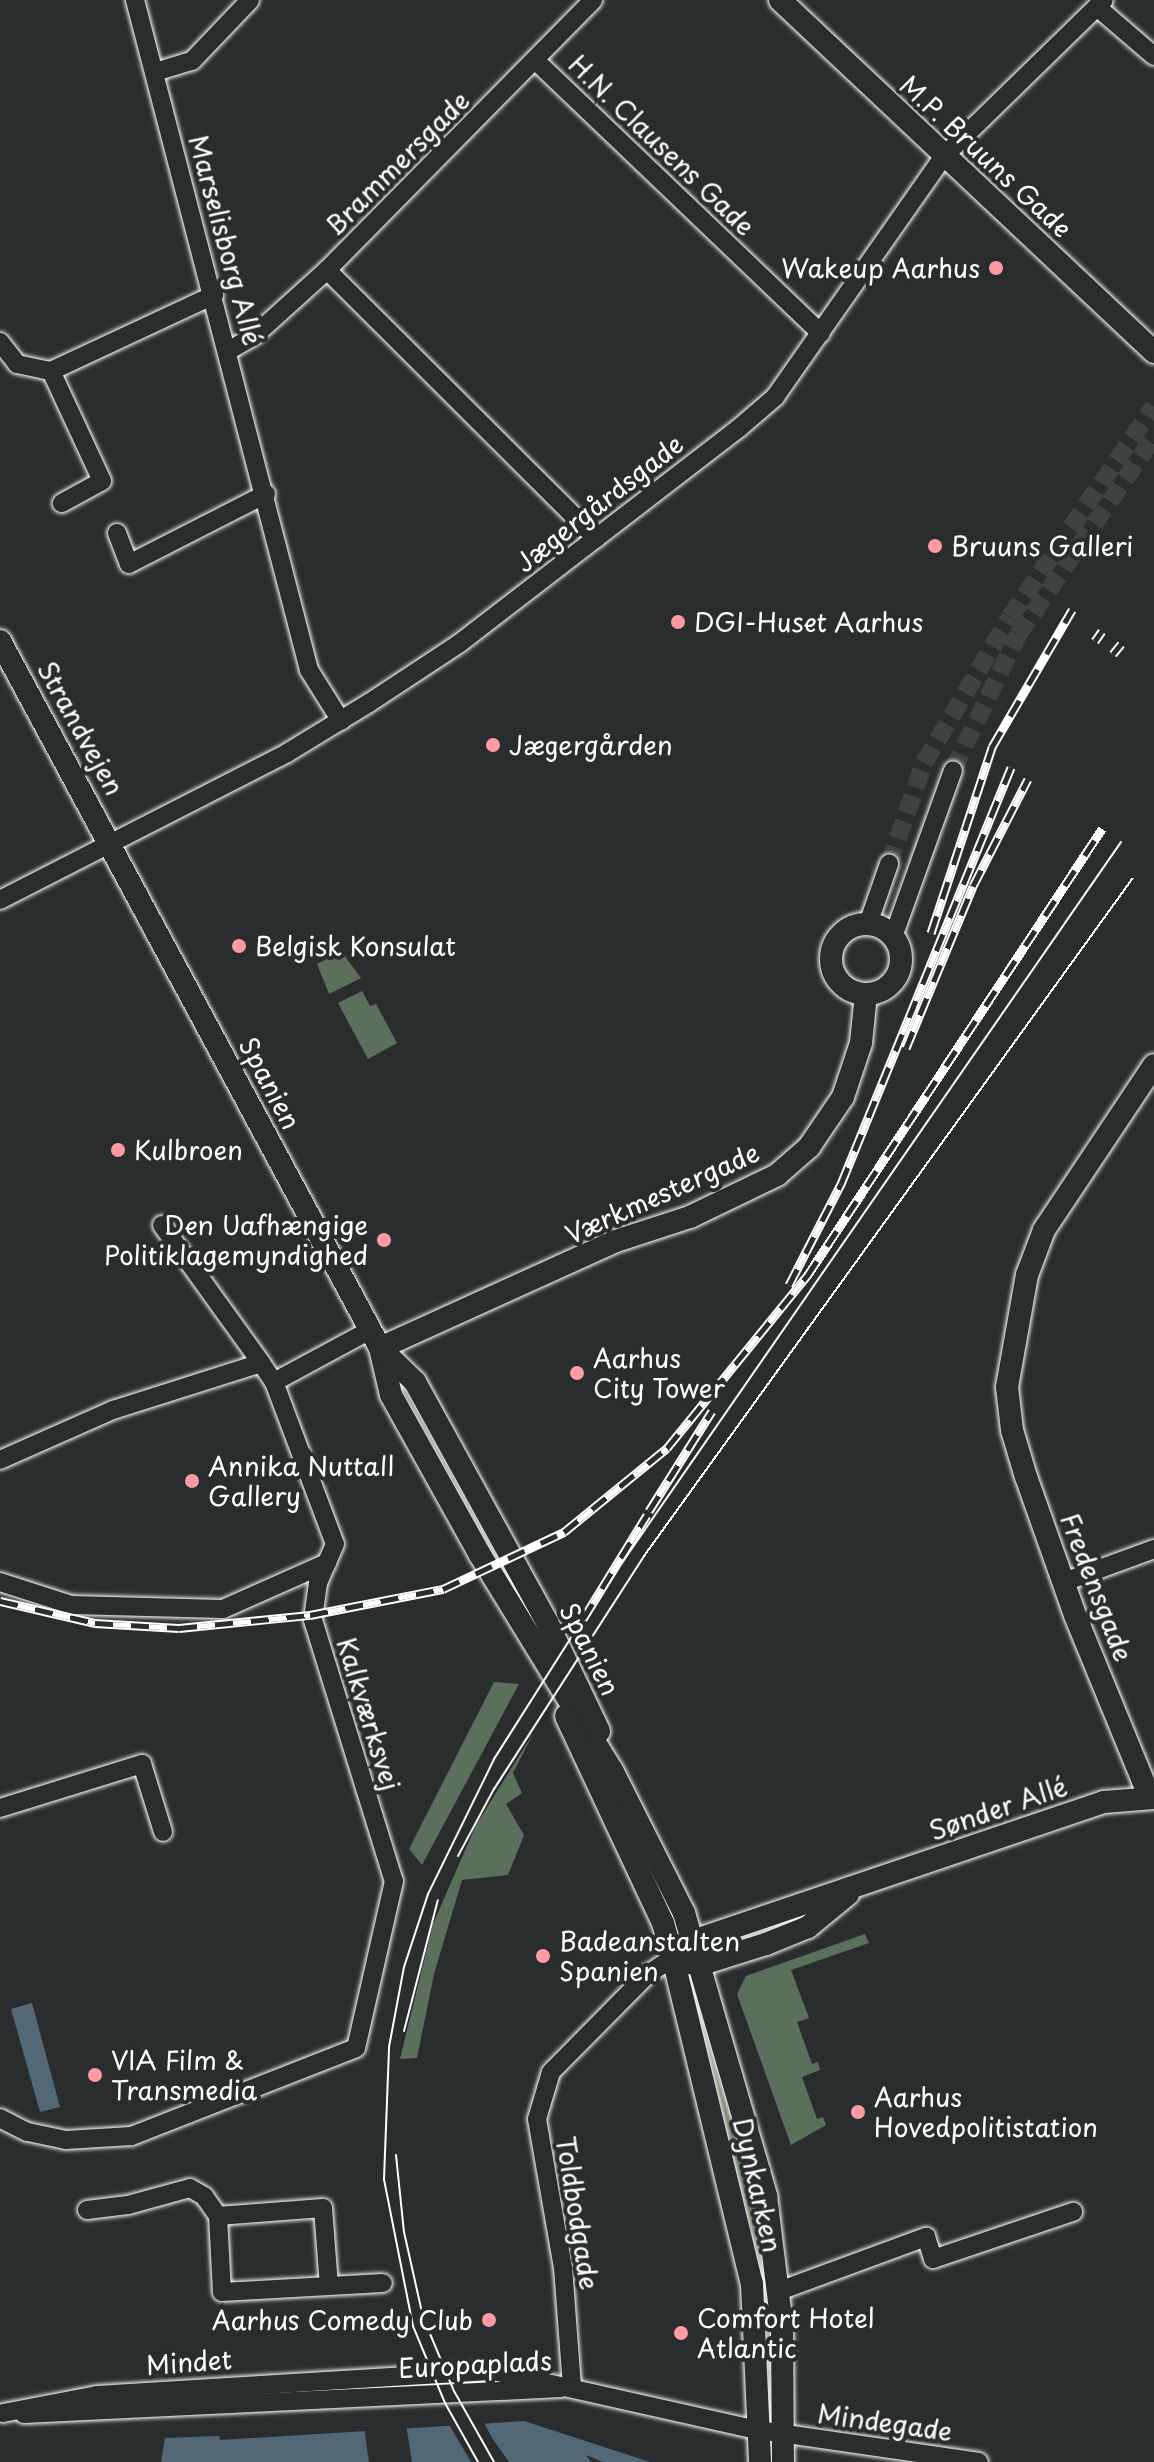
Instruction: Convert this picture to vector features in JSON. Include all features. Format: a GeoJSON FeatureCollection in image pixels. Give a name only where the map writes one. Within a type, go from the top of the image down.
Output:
{"type":"FeatureCollection","features":[{"type":"Feature","properties":{"kind":"street","name":"Marselisborg Allé"},"geometry":{"type":"LineString","coordinates":[[135,0],[266,494],[309,670],[341,721]]}},
{"type":"Feature","properties":{"kind":"street"},"geometry":{"type":"LineString","coordinates":[[155,72],[192,61],[250,0]]}},
{"type":"Feature","properties":{"kind":"street","name":"Brammersgade"},"geometry":{"type":"LineString","coordinates":[[228,351],[254,336],[327,270],[593,0]]}},
{"type":"Feature","properties":{"kind":"street","name":"M.P. Bruuns Gade"},"geometry":{"type":"LineString","coordinates":[[780,0],[1154,352]]}},
{"type":"Feature","properties":{"kind":"street"},"geometry":{"type":"LineString","coordinates":[[1100,4],[1154,56]]}},
{"type":"Feature","properties":{"kind":"street","name":"Jægergårdsgade"},"geometry":{"type":"LineString","coordinates":[[0,900],[341,721],[460,643],[775,397],[944,156],[1100,4]]}},
{"type":"Feature","properties":{"kind":"street","name":"H.N. Clausens Gade"},"geometry":{"type":"LineString","coordinates":[[536,61],[821,333]]}},
{"type":"Feature","properties":{"kind":"street"},"geometry":{"type":"LineString","coordinates":[[327,270],[596,538]]}},
{"type":"Feature","properties":{"kind":"street"},"geometry":{"type":"LineString","coordinates":[[0,342],[17,364],[51,371],[214,295]]}},
{"type":"Feature","properties":{"kind":"street"},"geometry":{"type":"LineString","coordinates":[[51,371],[102,481],[62,503]]}},
{"type":"Feature","properties":{"kind":"street"},"geometry":{"type":"LineString","coordinates":[[117,533],[129,564],[266,494]]}},
{"type":"Feature","properties":{"kind":"street","name":"Strandvejen"},"geometry":{"type":"LineString","coordinates":[[0,641],[112,843]]}},
{"type":"Feature","properties":{"kind":"street"},"geometry":{"type":"LineString","coordinates":[[889,864],[868,924],[841,935],[831,963],[847,989],[866,994],[887,987],[900,969],[893,937],[953,770]]}},
{"type":"Feature","properties":{"kind":"street","name":"Spanien"},"geometry":{"type":"LineString","coordinates":[[112,843],[375,1339],[391,1395],[563,1696],[612,1770]]}},
{"type":"Feature","properties":{"kind":"street"},"geometry":{"type":"LineString","coordinates":[[868,924],[893,937]]}},
{"type":"Feature","properties":{"kind":"street","name":"Værkmestergade"},"geometry":{"type":"LineString","coordinates":[[375,1339],[616,1241],[690,1217],[777,1175],[809,1147],[837,1110],[856,1065],[866,994]]}},
{"type":"Feature","properties":{"kind":"street","name":"Fredensgade"},"geometry":{"type":"LineString","coordinates":[[1153,1800],[1064,1582],[1026,1477],[1012,1430],[1007,1387],[1030,1265],[1066,1192],[1154,1065]]}},
{"type":"Feature","properties":{"kind":"street","name":"Kalkværksvej"},"geometry":{"type":"LineString","coordinates":[[0,2118],[27,2132],[66,2140],[131,2136],[185,2119],[233,2092],[356,2048],[394,1881],[313,1620],[327,1563],[335,1544],[274,1382],[162,1225]]}},
{"type":"Feature","properties":{"kind":"street"},"geometry":{"type":"LineString","coordinates":[[274,1382],[375,1339]]}},
{"type":"Feature","properties":{"kind":"street","name":"Spanien"},"geometry":{"type":"LineString","coordinates":[[375,1339],[415,1382],[484,1516],[570,1668],[612,1770],[693,1941]]}},
{"type":"Feature","properties":{"kind":"street"},"geometry":{"type":"LineString","coordinates":[[0,1460],[113,1410],[261,1363]]}},
{"type":"Feature","properties":{"kind":"street","name":"Spanien"},"geometry":{"type":"LineString","coordinates":[[484,1516],[509,1599]]}},
{"type":"Feature","properties":{"kind":"street"},"geometry":{"type":"LineString","coordinates":[[1064,1582],[1154,1549]]}},
{"type":"Feature","properties":{"kind":"street"},"geometry":{"type":"LineString","coordinates":[[0,1582],[71,1605],[223,1609],[327,1563]]}},
{"type":"Feature","properties":{"kind":"street","name":"Spanien"},"geometry":{"type":"LineString","coordinates":[[563,1696],[572,1737],[663,1923],[673,1958]]}},
{"type":"Feature","properties":{"kind":"street"},"geometry":{"type":"LineString","coordinates":[[0,1808],[142,1764],[163,1832]]}},
{"type":"Feature","properties":{"kind":"street","name":"Sønder Allé"},"geometry":{"type":"LineString","coordinates":[[673,1958],[693,1941],[1104,1802],[1153,1800]]}},
{"type":"Feature","properties":{"kind":"street","name":"Sønder Allé"},"geometry":{"type":"LineString","coordinates":[[699,1965],[808,1927],[862,1884]]}},
{"type":"Feature","properties":{"kind":"street","name":"Dynkarken"},"geometry":{"type":"LineString","coordinates":[[693,1941],[764,2187],[779,2291]]}},
{"type":"Feature","properties":{"kind":"street"},"geometry":{"type":"LineString","coordinates":[[673,1958],[699,1965]]}},
{"type":"Feature","properties":{"kind":"street","name":"Toldbodgade"},"geometry":{"type":"LineString","coordinates":[[572,2387],[563,2268],[537,2119],[551,2072],[648,1974],[673,1958]]}},
{"type":"Feature","properties":{"kind":"street","name":"Dynkarken"},"geometry":{"type":"LineString","coordinates":[[673,1958],[748,2261],[758,2430]]}},
{"type":"Feature","properties":{"kind":"street"},"geometry":{"type":"LineString","coordinates":[[87,2210],[128,2205],[190,2188],[210,2201],[218,2216],[222,2292],[383,2283]]}},
{"type":"Feature","properties":{"kind":"street"},"geometry":{"type":"LineString","coordinates":[[218,2216],[323,2208],[329,2286]]}},
{"type":"Feature","properties":{"kind":"street"},"geometry":{"type":"LineString","coordinates":[[783,2462],[779,2291],[926,2237],[933,2259],[1073,2212]]}},
{"type":"Feature","properties":{"kind":"street","name":"Europaplads"},"geometry":{"type":"LineString","coordinates":[[380,2377],[493,2371],[758,2430],[783,2432]]}},
{"type":"Feature","properties":{"kind":"street","name":"Mindet"},"geometry":{"type":"LineString","coordinates":[[2,2413],[97,2395],[380,2377]]}},
{"type":"Feature","properties":{"kind":"street","name":"Europaplads"},"geometry":{"type":"LineString","coordinates":[[381,2398],[572,2387]]}},
{"type":"Feature","properties":{"kind":"street","name":"Mindet"},"geometry":{"type":"LineString","coordinates":[[2,2413],[62,2416],[381,2398]]}},
{"type":"Feature","properties":{"kind":"street"},"geometry":{"type":"LineString","coordinates":[[758,2430],[760,2462]]}},
{"type":"Feature","properties":{"kind":"street","name":"Mindegade"},"geometry":{"type":"LineString","coordinates":[[783,2432],[979,2462]]}},
{"type":"Feature","properties":{"kind":"green space"},"geometry":{"type":"Polygon","coordinates":[[[341,951],[361,978],[329,994],[317,964],[341,951]]]}},
{"type":"Feature","properties":{"kind":"green space"},"geometry":{"type":"Polygon","coordinates":[[[362,991],[370,1006],[376,1004],[397,1043],[368,1059],[338,1003],[362,991]]]}},
{"type":"Feature","properties":{"kind":"green space"},"geometry":{"type":"Polygon","coordinates":[[[494,1682],[519,1684],[422,1865],[409,1849],[494,1682]]]}},
{"type":"Feature","properties":{"kind":"green space"},"geometry":{"type":"Polygon","coordinates":[[[534,1732],[513,1773],[522,1793],[506,1804],[524,1835],[508,1875],[462,1880],[434,1974],[417,2058],[400,2059],[433,1924],[476,1825],[534,1732]]]}},
{"type":"Feature","properties":{"kind":"green space"},"geometry":{"type":"Polygon","coordinates":[[[865,1934],[869,1943],[791,1970],[809,2018],[797,2022],[812,2064],[818,2062],[820,2070],[802,2077],[817,2119],[823,2117],[826,2125],[791,2145],[737,1994],[746,1976],[865,1934]]]}},
{"type":"Feature","properties":{"kind":"green space"},"geometry":{"type":"Polygon","coordinates":[[[696,1991],[755,2191],[770,2276],[773,2371],[766,2369],[765,2319],[752,2233],[690,1997],[696,1991]]]}},
{"type":"Feature","properties":{"kind":"water"},"geometry":{"type":"Polygon","coordinates":[[[32,2003],[60,2107],[40,2112],[11,2009],[32,2003]]]}},
{"type":"Feature","properties":{"kind":"water"},"geometry":{"type":"Polygon","coordinates":[[[524,2421],[650,2462],[603,2462],[586,2455],[591,2462],[161,2462],[165,2438],[219,2436],[220,2440],[524,2421]]]}},
{"type":"Feature","properties":{"kind":"pier"},"geometry":{"type":"Polygon","coordinates":[[[482,2419],[509,2462],[471,2462],[447,2421],[482,2419]]]}},
{"type":"Feature","properties":{"kind":"pier"},"geometry":{"type":"Polygon","coordinates":[[[406,2424],[412,2462],[369,2462],[364,2427],[406,2424]]]}},
{"type":"Feature","properties":{"kind":"tunnel"},"geometry":{"type":"LineString","coordinates":[[889,864],[924,763],[1010,617],[1154,406]]}},
{"type":"Feature","properties":{"kind":"tunnel"},"geometry":{"type":"LineString","coordinates":[[953,770],[1018,635],[1154,437]]}},
{"type":"Feature","properties":{"kind":"tram line"},"geometry":{"type":"LineString","coordinates":[[478,2462],[445,2403],[413,2326],[384,2179],[389,2047],[404,1967],[428,1894],[494,1759],[583,1619],[1121,842]]}},
{"type":"Feature","properties":{"kind":"tram line"},"geometry":{"type":"LineString","coordinates":[[458,1856],[494,1789],[644,1556],[1132,879]]}},
{"type":"Feature","properties":{"kind":"tram line"},"geometry":{"type":"LineString","coordinates":[[404,2031],[438,1900]]}},
{"type":"Feature","properties":{"kind":"tram line"},"geometry":{"type":"LineString","coordinates":[[396,2155],[404,2232],[423,2317],[454,2391],[494,2462]]}},
{"type":"Feature","properties":{"kind":"railway"},"geometry":{"type":"LineString","coordinates":[[931,933],[992,747],[1072,610]]}},
{"type":"Feature","properties":{"kind":"railway"},"geometry":{"type":"LineString","coordinates":[[1095,641],[1102,631]]}},
{"type":"Feature","properties":{"kind":"railway"},"geometry":{"type":"LineString","coordinates":[[1113,654],[1121,644]]}},
{"type":"Feature","properties":{"kind":"railway"},"geometry":{"type":"LineString","coordinates":[[789,1285],[841,1184],[1011,767]]}},
{"type":"Feature","properties":{"kind":"railway"},"geometry":{"type":"LineString","coordinates":[[906,1048],[973,886],[1028,779]]}},
{"type":"Feature","properties":{"kind":"railway"},"geometry":{"type":"LineString","coordinates":[[0,1601],[95,1623],[179,1628],[310,1615],[443,1589],[564,1532],[667,1448],[807,1276],[1102,829]]}},
{"type":"Feature","properties":{"kind":"railway"},"geometry":{"type":"LineString","coordinates":[[649,1511],[712,1411]]}},
{"type":"Feature","properties":{"kind":"railway"},"geometry":{"type":"LineString","coordinates":[[583,1619],[647,1515]]}},
{"type":"Feature","properties":{"kind":"place","name":"Wakeup Aarhus"},"geometry":{"type":"Point","coordinates":[996,268]}},
{"type":"Feature","properties":{"kind":"place","name":"Bruuns Galleri"},"geometry":{"type":"Point","coordinates":[935,546]}},
{"type":"Feature","properties":{"kind":"place","name":"DGI-Huset Aarhus"},"geometry":{"type":"Point","coordinates":[678,622]}},
{"type":"Feature","properties":{"kind":"place","name":"Jægergården"},"geometry":{"type":"Point","coordinates":[493,745]}},
{"type":"Feature","properties":{"kind":"place","name":"Belgisk Konsulat"},"geometry":{"type":"Point","coordinates":[239,946]}},
{"type":"Feature","properties":{"kind":"place","name":"Kulbroen"},"geometry":{"type":"Point","coordinates":[118,1150]}},
{"type":"Feature","properties":{"kind":"place","name":"Den Uafhængige Politiklagemyndighed"},"geometry":{"type":"Point","coordinates":[384,1240]}},
{"type":"Feature","properties":{"kind":"place","name":"Aarhus City Tower"},"geometry":{"type":"Point","coordinates":[577,1373]}},
{"type":"Feature","properties":{"kind":"place","name":"Annika Nuttall Gallery"},"geometry":{"type":"Point","coordinates":[192,1481]}},
{"type":"Feature","properties":{"kind":"place","name":"Badeanstalten Spanien"},"geometry":{"type":"Point","coordinates":[543,1956]}},
{"type":"Feature","properties":{"kind":"place","name":"VIA Film & Transmedia"},"geometry":{"type":"Point","coordinates":[95,2075]}},
{"type":"Feature","properties":{"kind":"place","name":"Aarhus Hovedpolitistation"},"geometry":{"type":"Point","coordinates":[858,2112]}},
{"type":"Feature","properties":{"kind":"place","name":"Aarhus Comedy Club"},"geometry":{"type":"Point","coordinates":[489,2320]}},
{"type":"Feature","properties":{"kind":"place","name":"Comfort Hotel Atlantic"},"geometry":{"type":"Point","coordinates":[681,2333]}}]}
